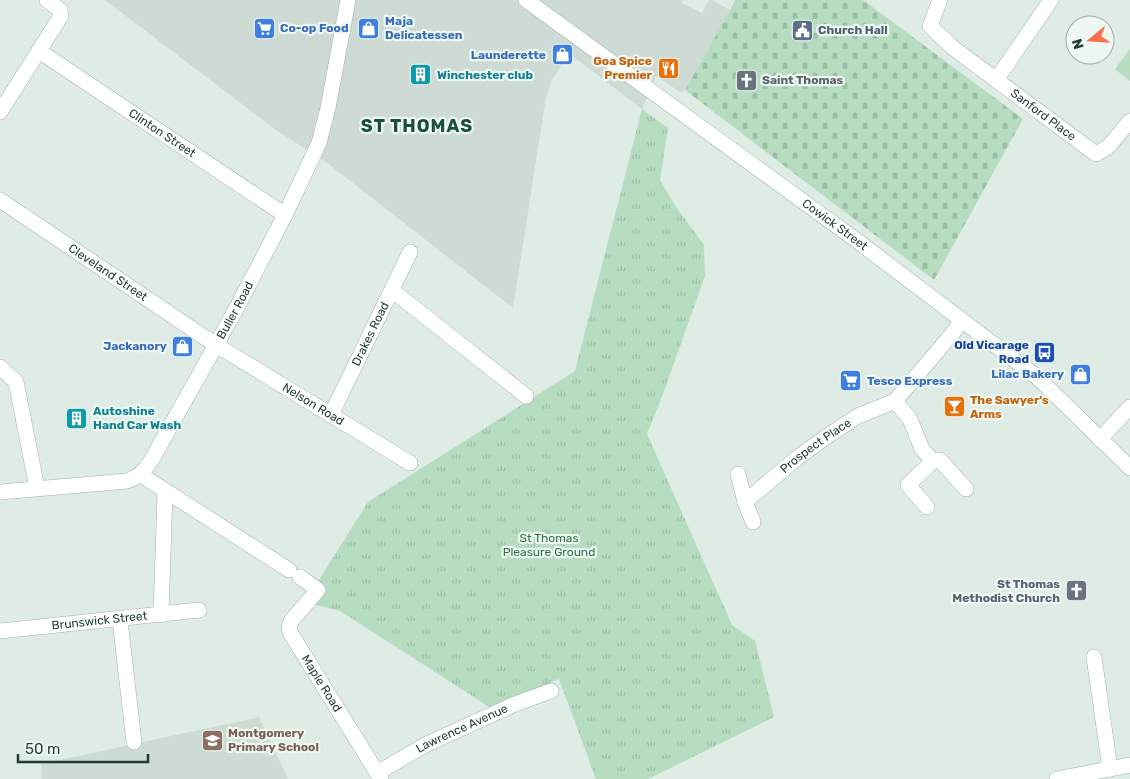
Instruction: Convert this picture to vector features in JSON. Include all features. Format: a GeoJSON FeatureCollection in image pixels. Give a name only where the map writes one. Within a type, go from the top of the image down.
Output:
{"type":"FeatureCollection","features":[{"type":"Feature","properties":{"kind":"street"},"geometry":{"type":"LineString","coordinates":[[0,112],[61,16],[60,10],[47,0]]}},
{"type":"Feature","properties":{"kind":"street","name":"Buller Road"},"geometry":{"type":"LineString","coordinates":[[141,475],[151,461],[216,345],[285,215],[319,143],[328,108],[348,0]]}},
{"type":"Feature","properties":{"kind":"street","name":"Cowick Street"},"geometry":{"type":"LineString","coordinates":[[526,0],[852,237],[1036,377],[1130,468]]}},
{"type":"Feature","properties":{"kind":"street","name":"Sanford Place"},"geometry":{"type":"LineString","coordinates":[[940,0],[930,26],[952,47],[1096,154],[1108,147],[1130,121]]}},
{"type":"Feature","properties":{"kind":"street"},"geometry":{"type":"LineString","coordinates":[[996,80],[1051,0]]}},
{"type":"Feature","properties":{"kind":"street","name":"Clinton Street"},"geometry":{"type":"LineString","coordinates":[[39,51],[285,215]]}},
{"type":"Feature","properties":{"kind":"street","name":"Cleveland Street"},"geometry":{"type":"LineString","coordinates":[[0,200],[216,345]]}},
{"type":"Feature","properties":{"kind":"street","name":"Drakes Road"},"geometry":{"type":"LineString","coordinates":[[331,416],[410,252]]}},
{"type":"Feature","properties":{"kind":"street"},"geometry":{"type":"LineString","coordinates":[[392,291],[526,396]]}},
{"type":"Feature","properties":{"kind":"street","name":"Prospect Place"},"geometry":{"type":"LineString","coordinates":[[745,502],[797,458],[826,437],[858,416],[895,401],[962,320]]}},
{"type":"Feature","properties":{"kind":"street","name":"Nelson Road"},"geometry":{"type":"LineString","coordinates":[[216,345],[410,463]]}},
{"type":"Feature","properties":{"kind":"street"},"geometry":{"type":"LineString","coordinates":[[0,367],[16,382],[37,488]]}},
{"type":"Feature","properties":{"kind":"street"},"geometry":{"type":"LineString","coordinates":[[895,401],[910,419],[922,449],[933,461]]}},
{"type":"Feature","properties":{"kind":"street"},"geometry":{"type":"LineString","coordinates":[[1100,439],[1130,407]]}},
{"type":"Feature","properties":{"kind":"street"},"geometry":{"type":"LineString","coordinates":[[927,507],[908,485],[933,461],[940,460],[966,489]]}},
{"type":"Feature","properties":{"kind":"street"},"geometry":{"type":"LineString","coordinates":[[738,474],[745,502],[753,522]]}},
{"type":"Feature","properties":{"kind":"street"},"geometry":{"type":"LineString","coordinates":[[0,492],[127,481],[141,475],[166,492],[162,615]]}},
{"type":"Feature","properties":{"kind":"street","name":"Maple Road"},"geometry":{"type":"LineString","coordinates":[[166,492],[318,590],[291,621],[289,627],[379,776]]}},
{"type":"Feature","properties":{"kind":"street","name":"Brunswick Street"},"geometry":{"type":"LineString","coordinates":[[0,631],[120,620],[199,610]]}},
{"type":"Feature","properties":{"kind":"street"},"geometry":{"type":"LineString","coordinates":[[120,620],[134,742]]}},
{"type":"Feature","properties":{"kind":"street"},"geometry":{"type":"LineString","coordinates":[[1094,657],[1110,769]]}},
{"type":"Feature","properties":{"kind":"street","name":"Lawrence Avenue"},"geometry":{"type":"LineString","coordinates":[[379,776],[427,744],[515,704],[551,691]]}},
{"type":"Feature","properties":{"kind":"street"},"geometry":{"type":"LineString","coordinates":[[1058,779],[1130,765]]}},
{"type":"Feature","properties":{"kind":"shaded area"},"geometry":{"type":"Polygon","coordinates":[[[105,0],[683,0],[682,3],[702,13],[709,0],[712,0],[730,10],[685,90],[680,92],[656,76],[642,109],[570,54],[552,79],[546,97],[513,308],[326,162],[276,130],[105,0]]]}},
{"type":"Feature","properties":{"kind":"shaded area","name":"Montgomery Primary School"},"geometry":{"type":"Polygon","coordinates":[[[259,717],[288,779],[39,779],[42,778],[41,764],[259,717]]]}},
{"type":"Feature","properties":{"kind":"green space"},"geometry":{"type":"Polygon","coordinates":[[[735,0],[863,0],[1023,119],[934,280],[685,90],[735,0]]]}},
{"type":"Feature","properties":{"kind":"green space"},"geometry":{"type":"Polygon","coordinates":[[[1130,49],[1130,81],[1115,69],[1130,49]]]}},
{"type":"Feature","properties":{"kind":"green space","name":"St Thomas Pleasure Ground"},"geometry":{"type":"Polygon","coordinates":[[[642,109],[668,128],[660,180],[676,207],[704,245],[705,276],[647,434],[732,625],[755,641],[774,717],[648,779],[596,779],[559,679],[491,708],[340,611],[305,602],[368,502],[575,371],[642,109]]]}},
{"type":"Feature","properties":{"kind":"place","name":"Co-op Food"},"geometry":{"type":"Point","coordinates":[264,28]}},
{"type":"Feature","properties":{"kind":"place","name":"Maja Delicatessen"},"geometry":{"type":"Point","coordinates":[369,28]}},
{"type":"Feature","properties":{"kind":"place","name":"Church Hall"},"geometry":{"type":"Point","coordinates":[802,30]}},
{"type":"Feature","properties":{"kind":"place","name":"Launderette"},"geometry":{"type":"Point","coordinates":[562,55]}},
{"type":"Feature","properties":{"kind":"place","name":"Goa Spice Premier"},"geometry":{"type":"Point","coordinates":[668,68]}},
{"type":"Feature","properties":{"kind":"place","name":"Winchester club"},"geometry":{"type":"Point","coordinates":[421,75]}},
{"type":"Feature","properties":{"kind":"place","name":"Saint Thomas"},"geometry":{"type":"Point","coordinates":[746,80]}},
{"type":"Feature","properties":{"kind":"place","name":"Jackanory"},"geometry":{"type":"Point","coordinates":[183,346]}},
{"type":"Feature","properties":{"kind":"place","name":"Old Vicarage Road"},"geometry":{"type":"Point","coordinates":[1045,352]}},
{"type":"Feature","properties":{"kind":"place","name":"Lilac Bakery"},"geometry":{"type":"Point","coordinates":[1080,374]}},
{"type":"Feature","properties":{"kind":"place","name":"Tesco Express"},"geometry":{"type":"Point","coordinates":[851,381]}},
{"type":"Feature","properties":{"kind":"place","name":"The Sawyer's Arms"},"geometry":{"type":"Point","coordinates":[954,407]}},
{"type":"Feature","properties":{"kind":"place","name":"Autoshine Hand Car Wash"},"geometry":{"type":"Point","coordinates":[77,418]}},
{"type":"Feature","properties":{"kind":"place","name":"St Thomas Methodist Church"},"geometry":{"type":"Point","coordinates":[1076,591]}},
{"type":"Feature","properties":{"kind":"place","name":"Montgomery Primary School"},"geometry":{"type":"Point","coordinates":[212,740]}},
{"type":"Feature","properties":{"kind":"district","name":"ST THOMAS"},"geometry":{"type":"Point","coordinates":[417,126]}}]}
